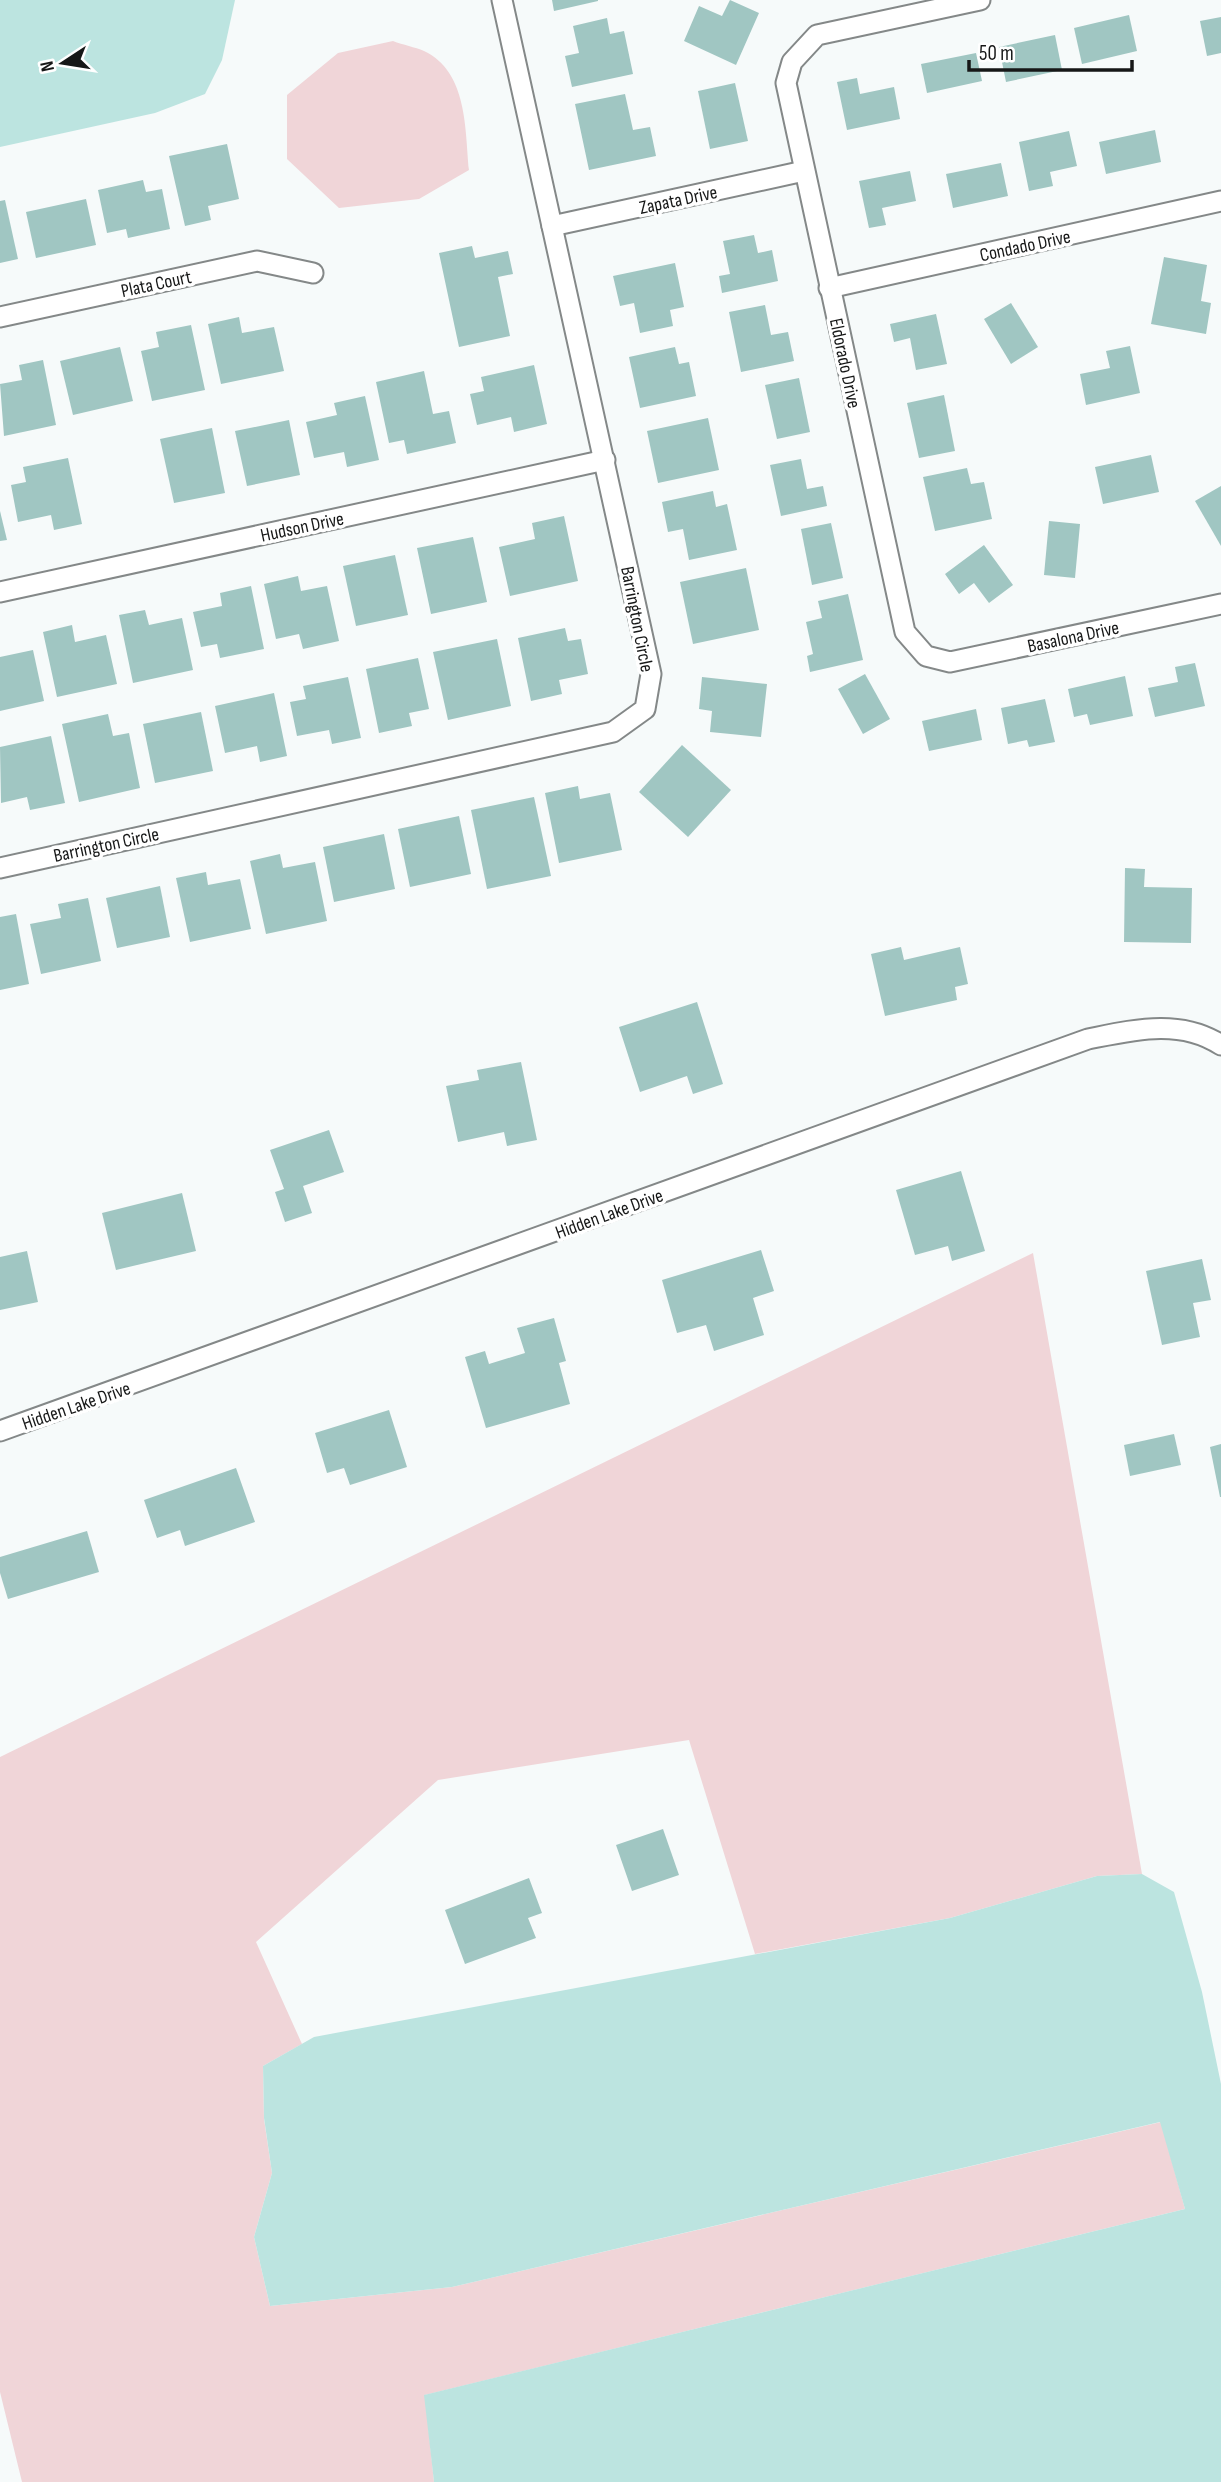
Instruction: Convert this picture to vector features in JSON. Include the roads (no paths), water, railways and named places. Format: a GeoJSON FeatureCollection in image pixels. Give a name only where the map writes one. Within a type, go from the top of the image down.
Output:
{"type":"FeatureCollection","features":[{"type":"Feature","properties":{"kind":"street","name":"Barrington Circle"},"geometry":{"type":"LineString","coordinates":[[0,867],[613,733],[645,709],[651,674],[502,0]]}},
{"type":"Feature","properties":{"kind":"street","name":"Eldorado Drive"},"geometry":{"type":"LineString","coordinates":[[926,656],[905,632],[786,83],[792,62],[817,35],[980,0]]}},
{"type":"Feature","properties":{"kind":"street","name":"Zapata Drive"},"geometry":{"type":"LineString","coordinates":[[552,226],[804,171]]}},
{"type":"Feature","properties":{"kind":"street","name":"Condado Drive"},"geometry":{"type":"LineString","coordinates":[[829,288],[1221,201]]}},
{"type":"Feature","properties":{"kind":"street","name":"Plata Court"},"geometry":{"type":"LineString","coordinates":[[0,317],[257,261],[313,272]]}},
{"type":"Feature","properties":{"kind":"street","name":"Hudson Drive"},"geometry":{"type":"LineString","coordinates":[[0,592],[605,460]]}},
{"type":"Feature","properties":{"kind":"street","name":"Basalona Drive"},"geometry":{"type":"LineString","coordinates":[[926,656],[950,662],[1221,604]]}},
{"type":"Feature","properties":{"kind":"street","name":"Hidden Lake Drive"},"geometry":{"type":"LineString","coordinates":[[0,1431],[1088,1039],[1150,1026],[1205,1035],[1221,1045]]}},
{"type":"Feature","properties":{"kind":"water"},"geometry":{"type":"Polygon","coordinates":[[[0,0],[235,0],[222,60],[205,94],[155,113],[0,147],[0,0]]]}},
{"type":"Feature","properties":{"kind":"water"},"geometry":{"type":"Polygon","coordinates":[[[1142,1874],[1174,1892],[1202,1992],[1221,2084],[1221,2482],[434,2482],[424,2395],[1185,2209],[1160,2122],[452,2287],[270,2306],[254,2237],[272,2173],[264,2118],[263,2066],[314,2037],[950,1918],[1097,1876],[1142,1874]]]}}]}
